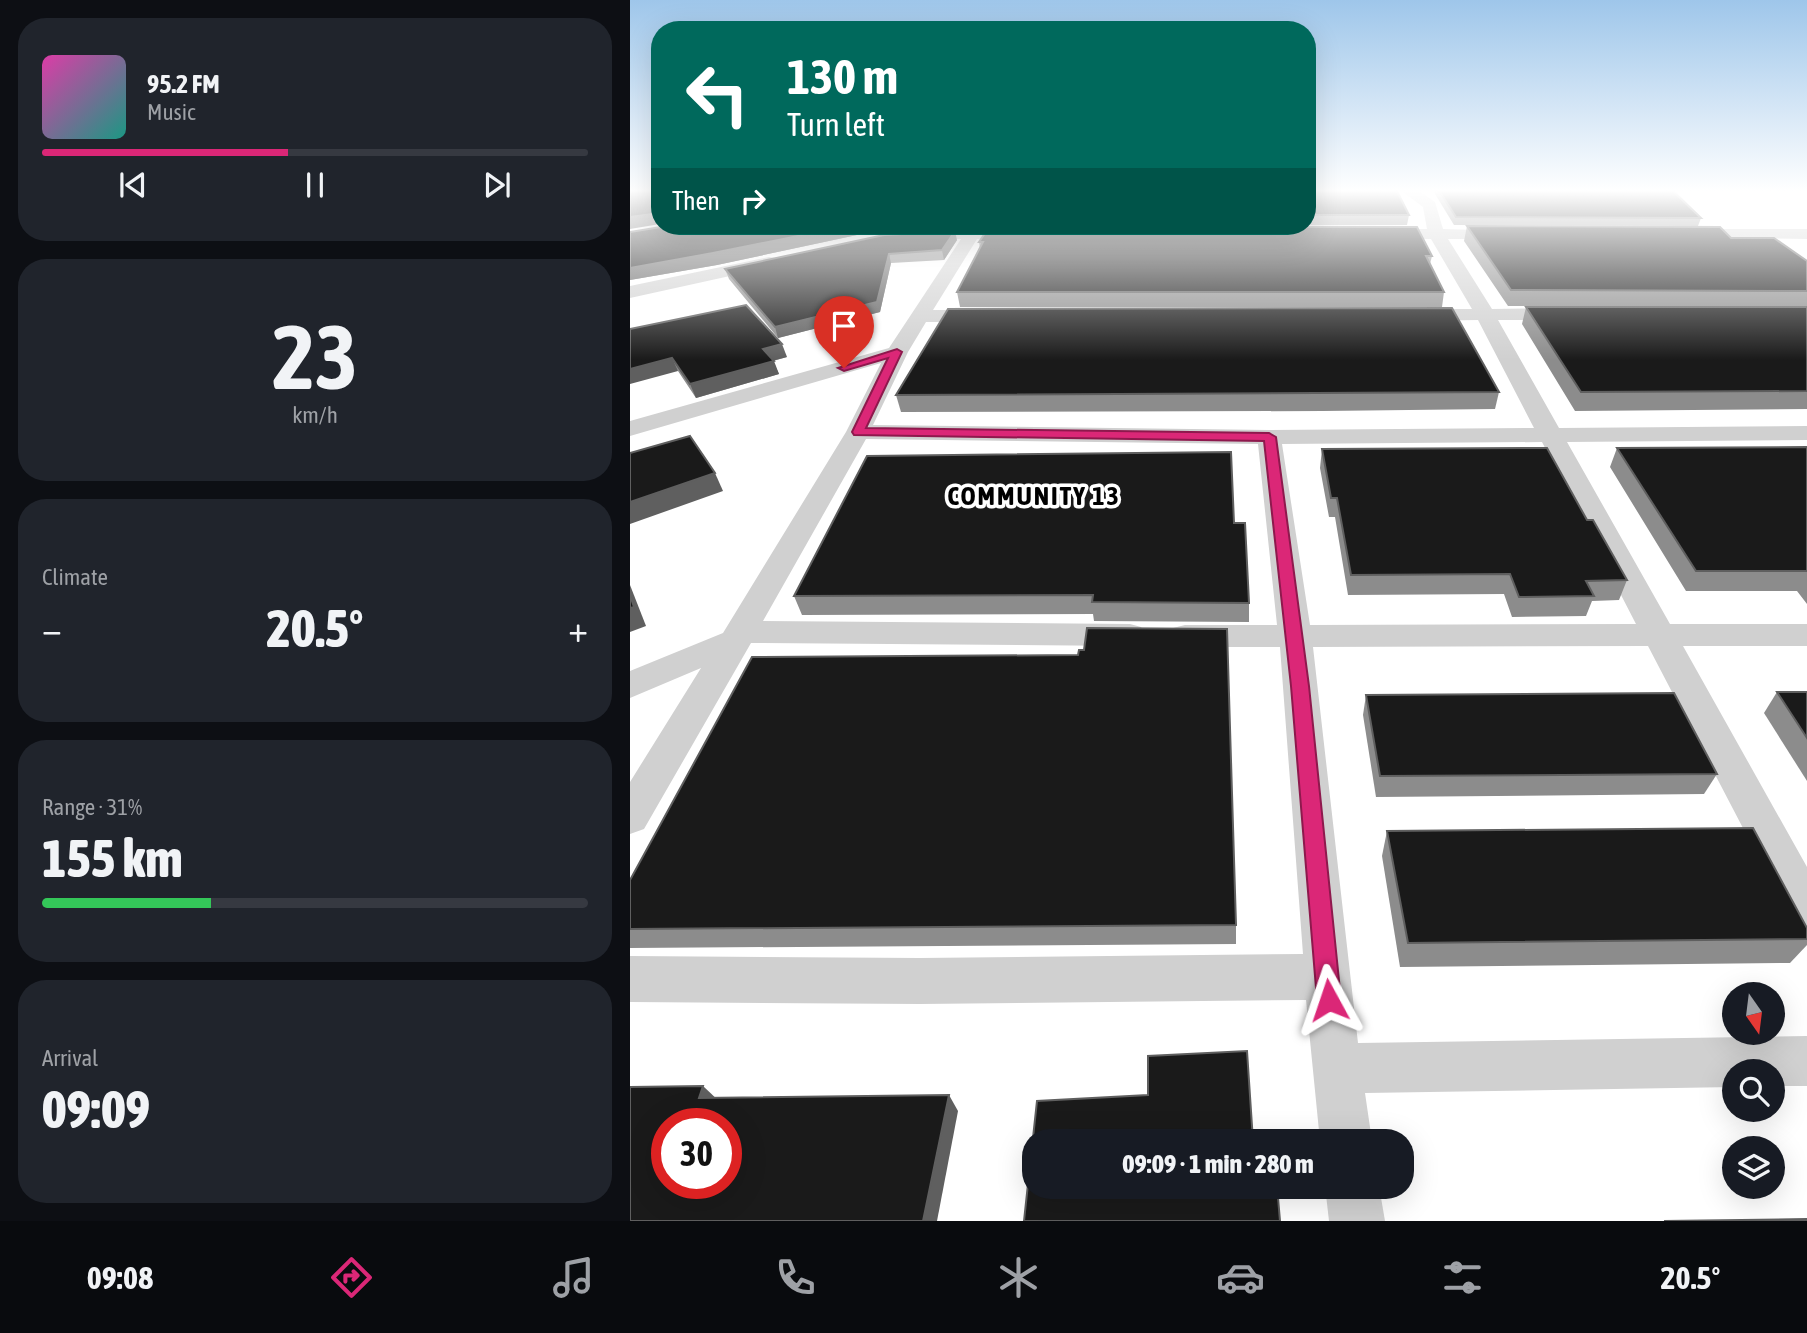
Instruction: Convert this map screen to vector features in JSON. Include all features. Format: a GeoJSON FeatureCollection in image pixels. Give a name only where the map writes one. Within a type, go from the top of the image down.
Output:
{"type":"FeatureCollection","features":[{"type":"Feature","properties":{"kind":"street"},"geometry":{"type":"LineString","coordinates":[[630,817],[858,432],[897,352],[964,246]]}},
{"type":"Feature","properties":{"kind":"street"},"geometry":{"type":"LineString","coordinates":[[1444,246],[1461,270],[1807,908]]}},
{"type":"Feature","properties":{"kind":"street"},"geometry":{"type":"LineString","coordinates":[[630,292],[792,257]]}},
{"type":"Feature","properties":{"kind":"street"},"geometry":{"type":"LineString","coordinates":[[1400,315],[1591,314]]}},
{"type":"Feature","properties":{"kind":"street"},"geometry":{"type":"LineString","coordinates":[[921,316],[1003,316]]}},
{"type":"Feature","properties":{"kind":"street"},"geometry":{"type":"LineString","coordinates":[[630,429],[897,352]]}},
{"type":"Feature","properties":{"kind":"street"},"geometry":{"type":"LineString","coordinates":[[858,432],[1269,437],[1807,433]]}},
{"type":"Feature","properties":{"kind":"street"},"geometry":{"type":"LineString","coordinates":[[1269,437],[1295,636],[1336,1068],[1344,1129]]}},
{"type":"Feature","properties":{"kind":"street"},"geometry":{"type":"LineString","coordinates":[[630,685],[737,636],[1807,635]]}},
{"type":"Feature","properties":{"kind":"street"},"geometry":{"type":"LineString","coordinates":[[630,979],[1327,977]]}},
{"type":"Feature","properties":{"kind":"street"},"geometry":{"type":"LineString","coordinates":[[1336,1068],[1807,1061]]}},
{"type":"Feature","properties":{"kind":"street"},"geometry":{"type":"LineString","coordinates":[[1354,1199],[1357,1221]]}},
{"type":"Feature","properties":{"kind":"building"},"geometry":{"type":"Polygon","coordinates":[[[630,246],[748,246],[713,253],[630,268],[630,246]]]}},
{"type":"Feature","properties":{"kind":"building"},"geometry":{"type":"Polygon","coordinates":[[[833,246],[945,246],[942,250],[889,254],[877,302],[775,327],[725,269],[833,246]]]}},
{"type":"Feature","properties":{"kind":"building"},"geometry":{"type":"Polygon","coordinates":[[[981,246],[1427,246],[1432,256],[1426,256],[1444,292],[957,292],[981,246]]]}},
{"type":"Feature","properties":{"kind":"building"},"geometry":{"type":"Polygon","coordinates":[[[1481,246],[1785,246],[1807,261],[1807,291],[1511,290],[1481,246]]]}},
{"type":"Feature","properties":{"kind":"building"},"geometry":{"type":"Polygon","coordinates":[[[746,305],[782,344],[763,349],[774,361],[690,384],[672,358],[630,369],[630,329],[746,305]]]}},
{"type":"Feature","properties":{"kind":"building"},"geometry":{"type":"Polygon","coordinates":[[[1526,307],[1807,307],[1807,391],[1581,392],[1526,307]]]}},
{"type":"Feature","properties":{"kind":"building"},"geometry":{"type":"Polygon","coordinates":[[[1452,308],[1499,392],[896,395],[948,309],[1452,308]]]}},
{"type":"Feature","properties":{"kind":"building"},"geometry":{"type":"Polygon","coordinates":[[[690,436],[715,473],[630,502],[630,453],[690,436]]]}},
{"type":"Feature","properties":{"kind":"building"},"geometry":{"type":"Polygon","coordinates":[[[1807,447],[1807,571],[1696,571],[1617,448],[1807,447]]]}},
{"type":"Feature","properties":{"kind":"building"},"geometry":{"type":"Polygon","coordinates":[[[1547,448],[1587,520],[1593,520],[1627,580],[1586,581],[1594,596],[1519,597],[1510,574],[1351,575],[1337,498],[1331,498],[1322,449],[1547,448]]]}},
{"type":"Feature","properties":{"kind":"building"},"geometry":{"type":"Polygon","coordinates":[[[1231,452],[1234,523],[1245,523],[1249,603],[1092,602],[1093,595],[794,596],[867,456],[1231,452]]]}},
{"type":"Feature","properties":{"kind":"building"},"geometry":{"type":"Polygon","coordinates":[[[1087,628],[1227,629],[1236,925],[630,929],[630,880],[752,657],[1078,655],[1079,650],[1084,650],[1087,628]]]}},
{"type":"Feature","properties":{"kind":"building"},"geometry":{"type":"Polygon","coordinates":[[[1777,692],[1807,692],[1807,738],[1777,692]]]}},
{"type":"Feature","properties":{"kind":"building"},"geometry":{"type":"Polygon","coordinates":[[[1674,693],[1717,774],[1380,776],[1366,695],[1674,693]]]}},
{"type":"Feature","properties":{"kind":"building"},"geometry":{"type":"Polygon","coordinates":[[[1753,828],[1807,928],[1807,939],[1408,943],[1387,831],[1753,828]]]}},
{"type":"Feature","properties":{"kind":"building"},"geometry":{"type":"Polygon","coordinates":[[[1247,1051],[1252,1129],[1034,1129],[1037,1101],[1148,1095],[1148,1056],[1247,1051]]]}},
{"type":"Feature","properties":{"kind":"building"},"geometry":{"type":"Polygon","coordinates":[[[703,1086],[699,1098],[949,1095],[923,1221],[630,1221],[630,1087],[703,1086]]]}},
{"type":"Feature","properties":{"kind":"building"},"geometry":{"type":"Polygon","coordinates":[[[1026,1199],[1278,1199],[1280,1221],[1024,1221],[1026,1199]]]}},
{"type":"Feature","properties":{"kind":"building"},"geometry":{"type":"Polygon","coordinates":[[[1807,1219],[1807,1221],[1664,1221],[1807,1219]]]}},
{"type":"Feature","properties":{"kind":"district","name":"COMMUNITY 13"},"geometry":{"type":"Point","coordinates":[1034,496]}},
{"type":"Feature","properties":{"kind":"route"},"geometry":{"type":"LineString","coordinates":[[844,368],[897,352],[858,432],[1269,437],[1311,786],[1329,1000]]}}]}
